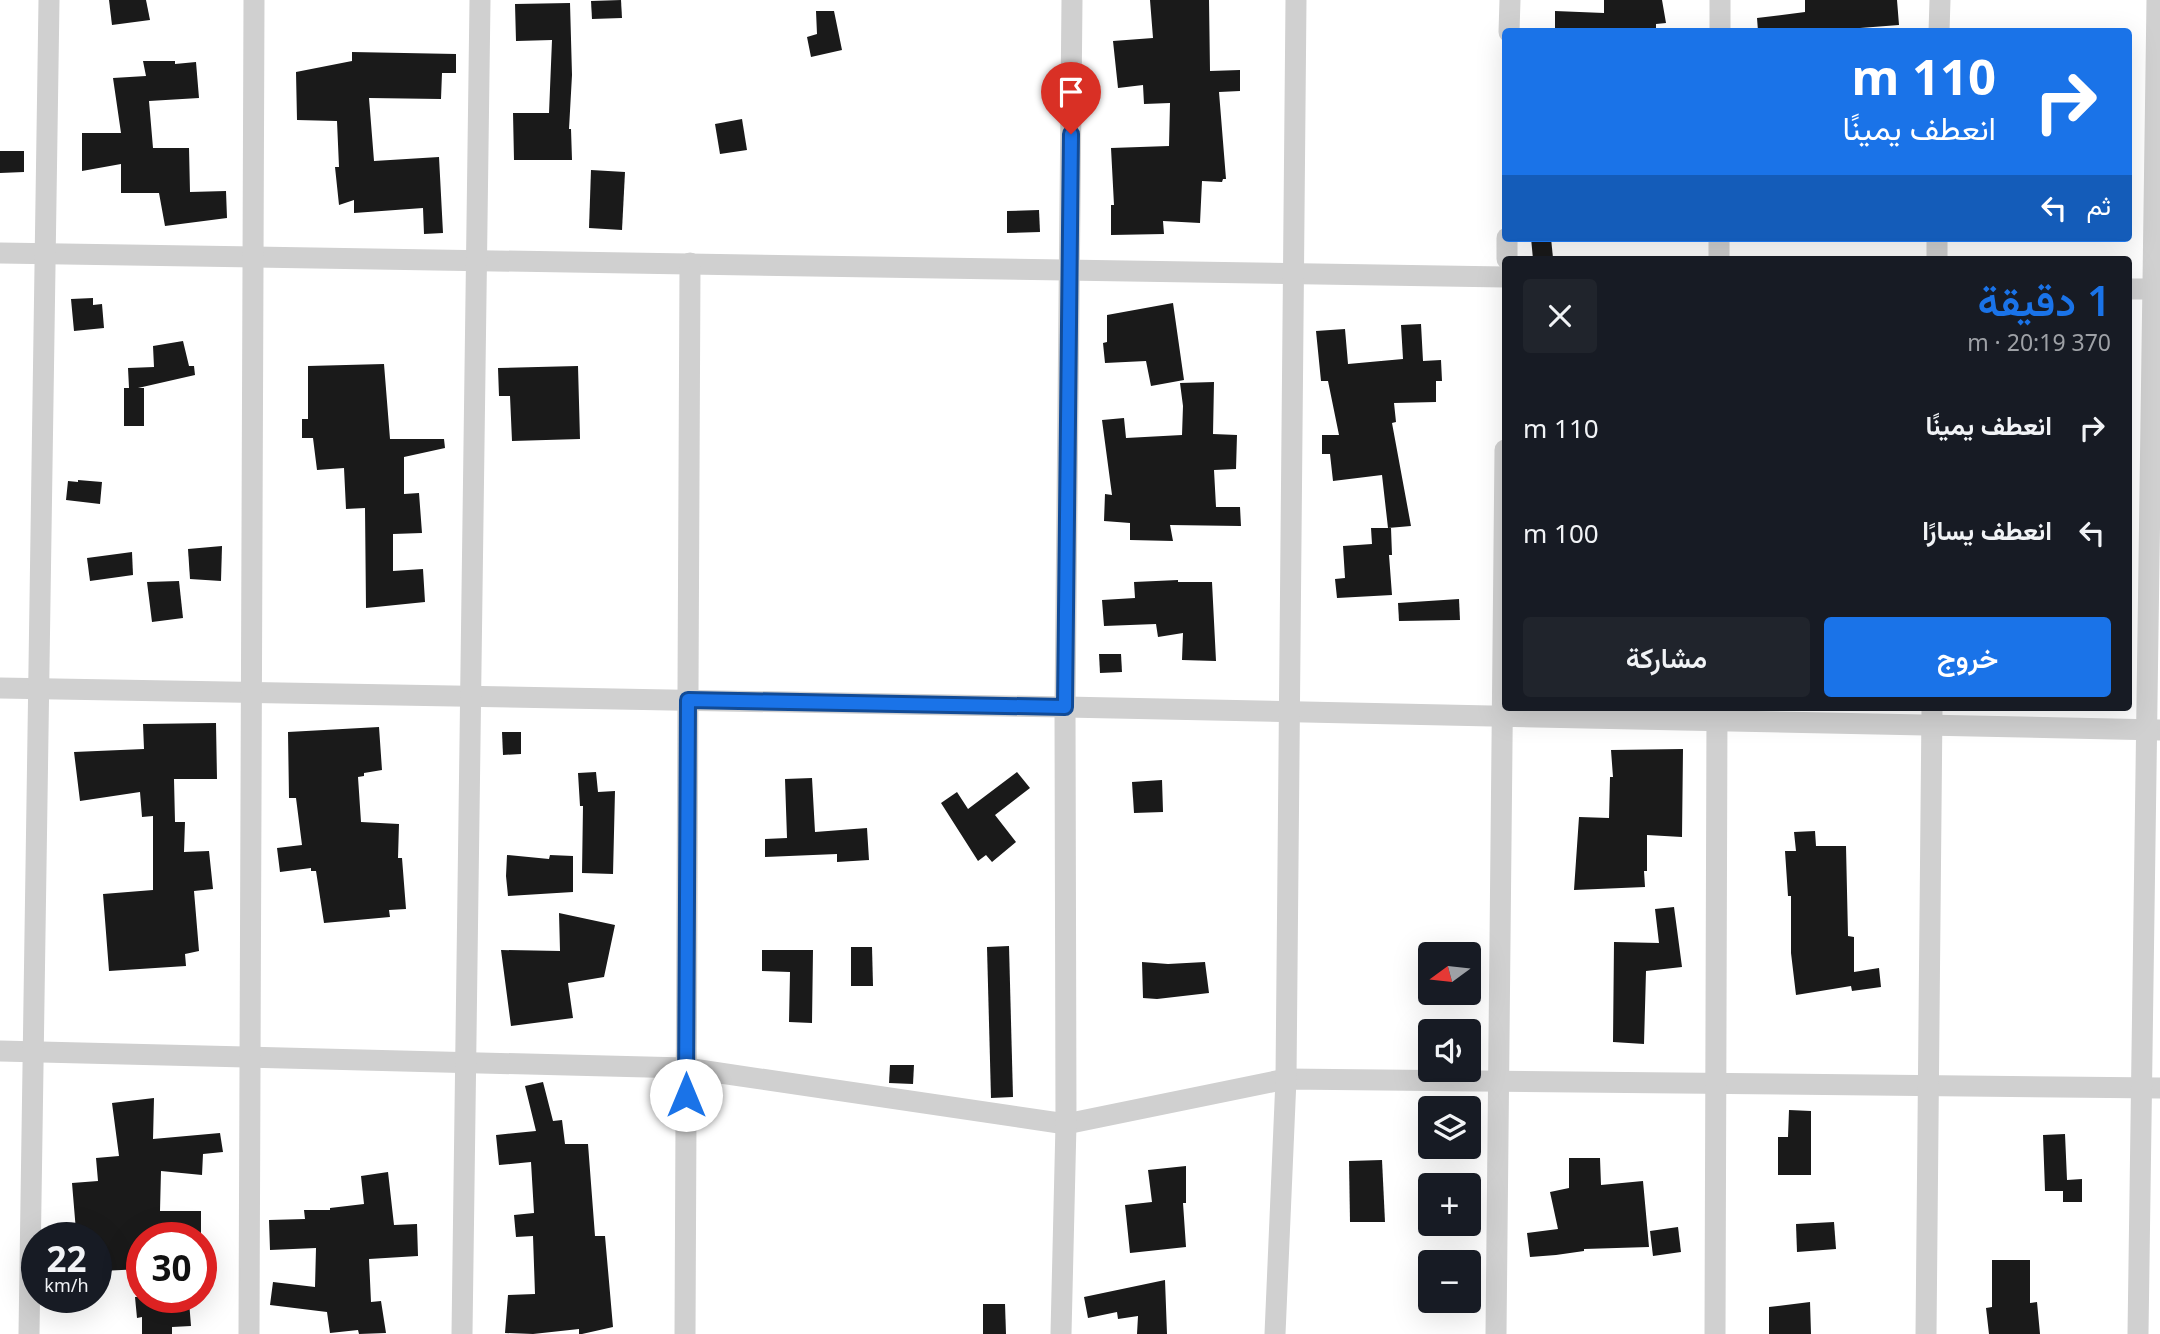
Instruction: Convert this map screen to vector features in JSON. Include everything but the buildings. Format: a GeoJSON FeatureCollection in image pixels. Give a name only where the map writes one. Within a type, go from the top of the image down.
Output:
{"type":"FeatureCollection","features":[{"type":"Feature","properties":{"kind":"street"},"geometry":{"type":"LineString","coordinates":[[29,1334],[49,0]]}},
{"type":"Feature","properties":{"kind":"street"},"geometry":{"type":"LineString","coordinates":[[249,1334],[254,0]]}},
{"type":"Feature","properties":{"kind":"street"},"geometry":{"type":"LineString","coordinates":[[462,1334],[480,0]]}},
{"type":"Feature","properties":{"kind":"street"},"geometry":{"type":"LineString","coordinates":[[1061,1334],[1066,1124],[1065,707],[1072,0]]}},
{"type":"Feature","properties":{"kind":"street"},"geometry":{"type":"LineString","coordinates":[[1275,1334],[1286,1079],[1296,0]]}},
{"type":"Feature","properties":{"kind":"street"},"geometry":{"type":"LineString","coordinates":[[1509,28],[1510,0]]}},
{"type":"Feature","properties":{"kind":"street"},"geometry":{"type":"LineString","coordinates":[[1720,0],[1720,28]]}},
{"type":"Feature","properties":{"kind":"street"},"geometry":{"type":"LineString","coordinates":[[1939,28],[1940,0]]}},
{"type":"Feature","properties":{"kind":"street"},"geometry":{"type":"LineString","coordinates":[[2138,1334],[2151,1088],[2157,0]]}},
{"type":"Feature","properties":{"kind":"street"},"geometry":{"type":"LineString","coordinates":[[0,253],[1502,277]]}},
{"type":"Feature","properties":{"kind":"street"},"geometry":{"type":"LineString","coordinates":[[685,1334],[690,263]]}},
{"type":"Feature","properties":{"kind":"street"},"geometry":{"type":"LineString","coordinates":[[2132,289],[2157,289]]}},
{"type":"Feature","properties":{"kind":"street"},"geometry":{"type":"LineString","coordinates":[[0,688],[1502,716],[1932,716],[2153,730]]}},
{"type":"Feature","properties":{"kind":"street"},"geometry":{"type":"LineString","coordinates":[[1496,1334],[1502,711]]}},
{"type":"Feature","properties":{"kind":"street"},"geometry":{"type":"LineString","coordinates":[[1715,1334],[1717,714]]}},
{"type":"Feature","properties":{"kind":"street"},"geometry":{"type":"LineString","coordinates":[[1926,1334],[1932,716]]}},
{"type":"Feature","properties":{"kind":"street"},"geometry":{"type":"LineString","coordinates":[[0,1051],[686,1068],[1066,1124],[1286,1079],[2151,1088]]}},
{"type":"Feature","properties":{"kind":"route"},"geometry":{"type":"LineString","coordinates":[[686,1095],[688,700],[1065,707],[1071,134]]}}]}
